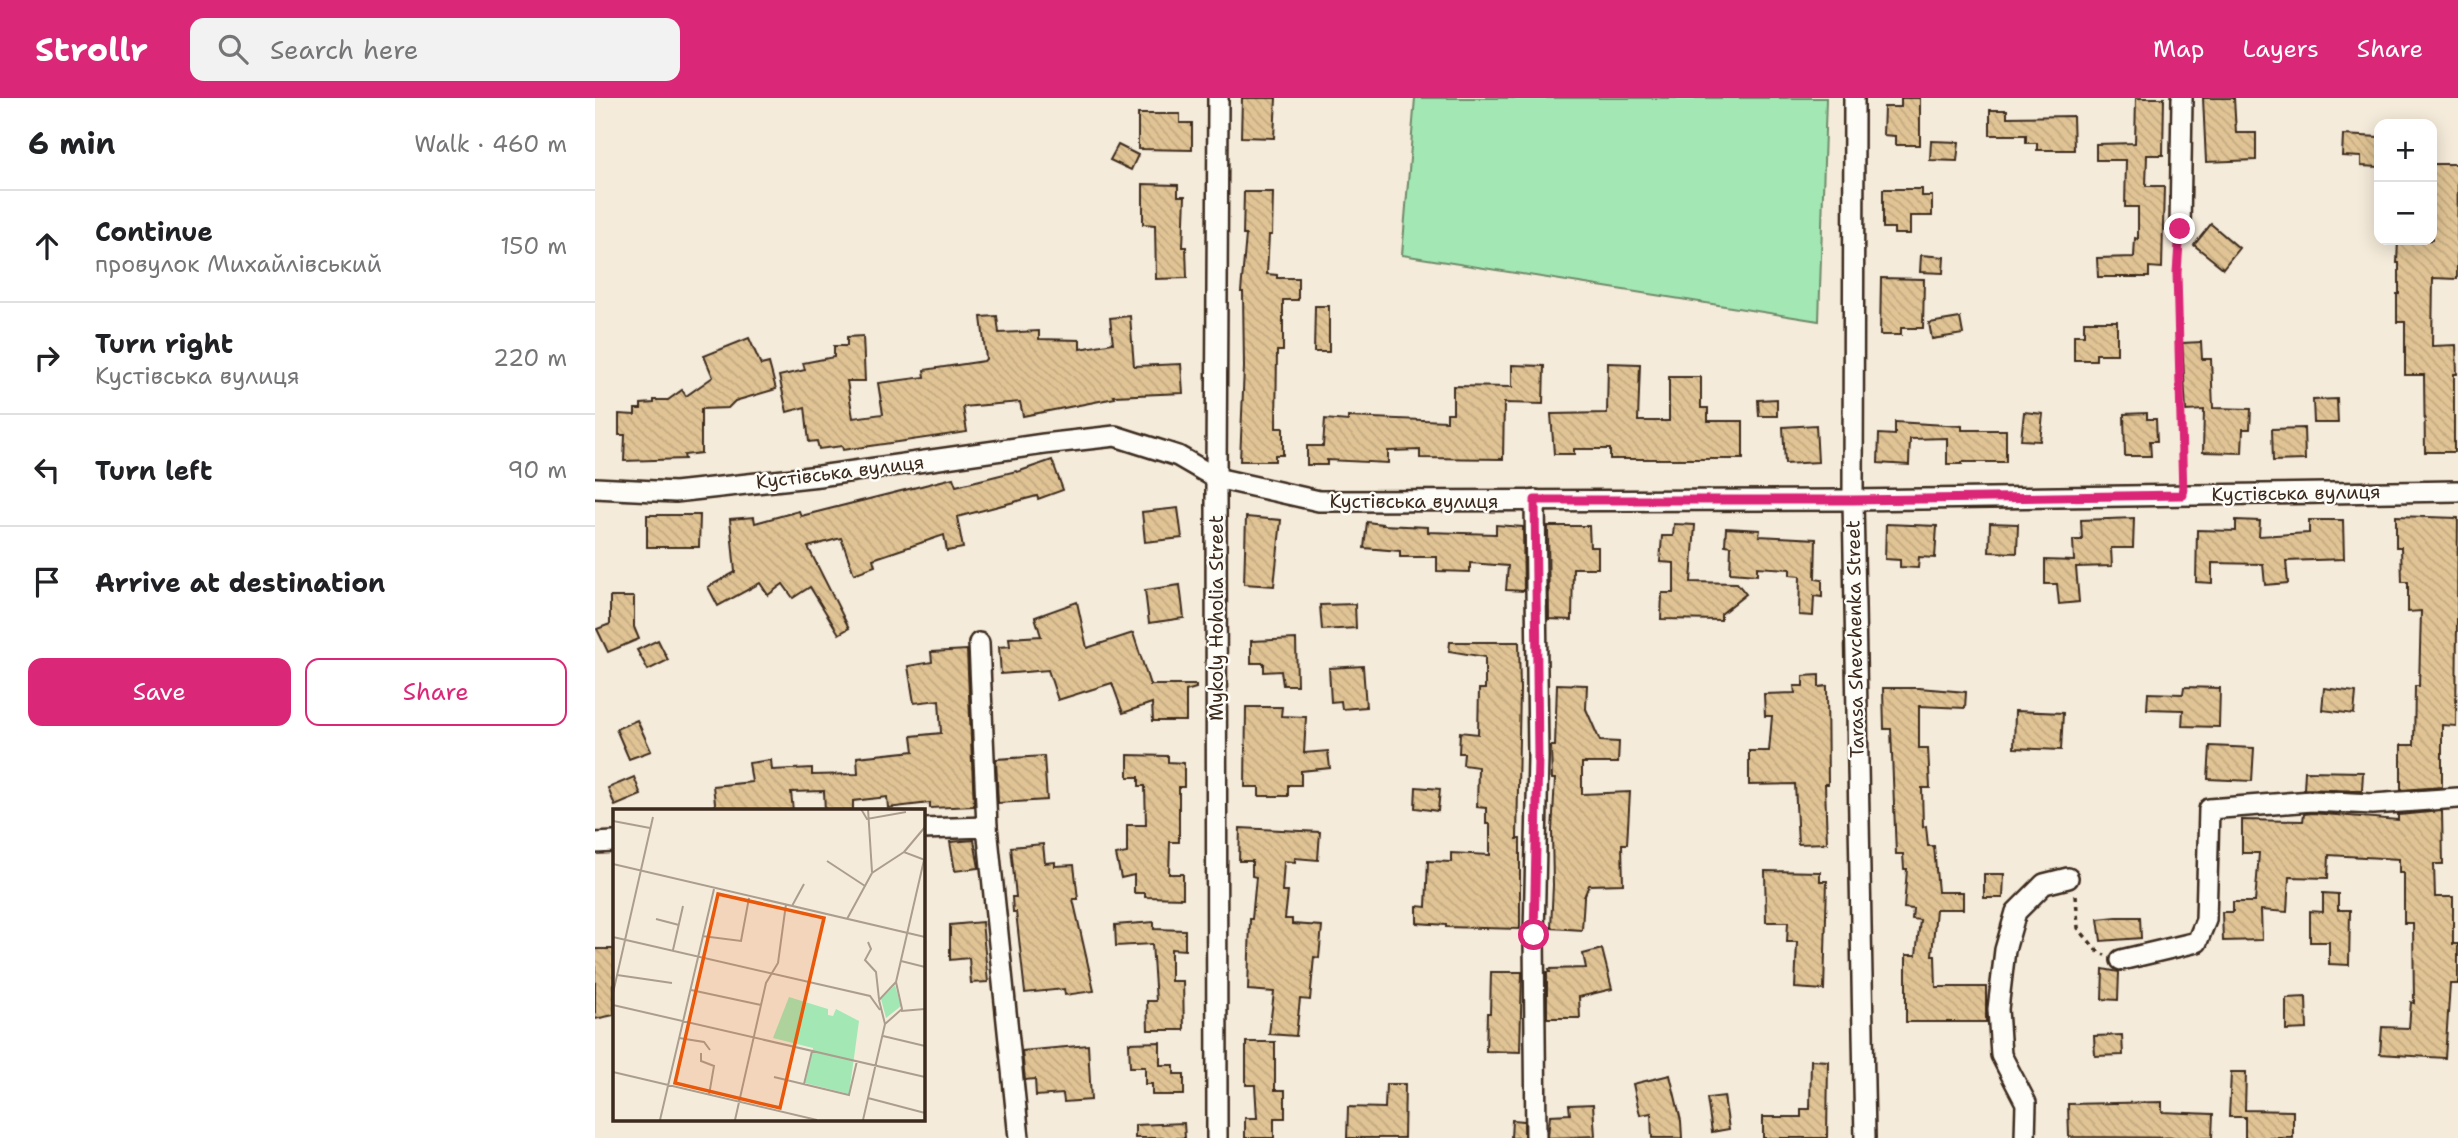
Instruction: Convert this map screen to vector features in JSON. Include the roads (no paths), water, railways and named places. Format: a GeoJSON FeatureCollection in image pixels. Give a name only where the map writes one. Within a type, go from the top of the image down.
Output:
{"type":"FeatureCollection","features":[{"type":"Feature","properties":{"kind":"street","name":"Mykoly Hoholia Street"},"geometry":{"type":"LineString","coordinates":[[1217,1138],[1218,98]]}},
{"type":"Feature","properties":{"kind":"street","name":"Tarasa Shevchenka Street"},"geometry":{"type":"LineString","coordinates":[[1854,98],[1853,500],[1865,1138]]}},
{"type":"Feature","properties":{"kind":"street"},"geometry":{"type":"LineString","coordinates":[[2180,229],[2182,98]]}},
{"type":"Feature","properties":{"kind":"street","name":"Кустівська вулиця"},"geometry":{"type":"LineString","coordinates":[[595,488],[675,492],[819,476],[1115,436],[1178,456],[1216,478],[1319,501],[1853,500],[2458,491]]}},
{"type":"Feature","properties":{"kind":"street"},"geometry":{"type":"LineString","coordinates":[[1535,500],[1538,757],[1534,935],[1537,1138]]}},
{"type":"Feature","properties":{"kind":"street"},"geometry":{"type":"LineString","coordinates":[[979,643],[987,827],[1019,1138]]}},
{"type":"Feature","properties":{"kind":"street"},"geometry":{"type":"LineString","coordinates":[[2121,960],[2197,942],[2206,920],[2210,809],[2312,801],[2374,804],[2458,798]]}},
{"type":"Feature","properties":{"kind":"street"},"geometry":{"type":"LineString","coordinates":[[924,830],[987,827]]}},
{"type":"Feature","properties":{"kind":"street"},"geometry":{"type":"LineString","coordinates":[[595,843],[613,842]]}},
{"type":"Feature","properties":{"kind":"street"},"geometry":{"type":"LineString","coordinates":[[2025,1138],[2026,1103],[2001,1055],[1998,1009],[2005,950],[2016,912],[2043,884],[2068,878]]}}]}
